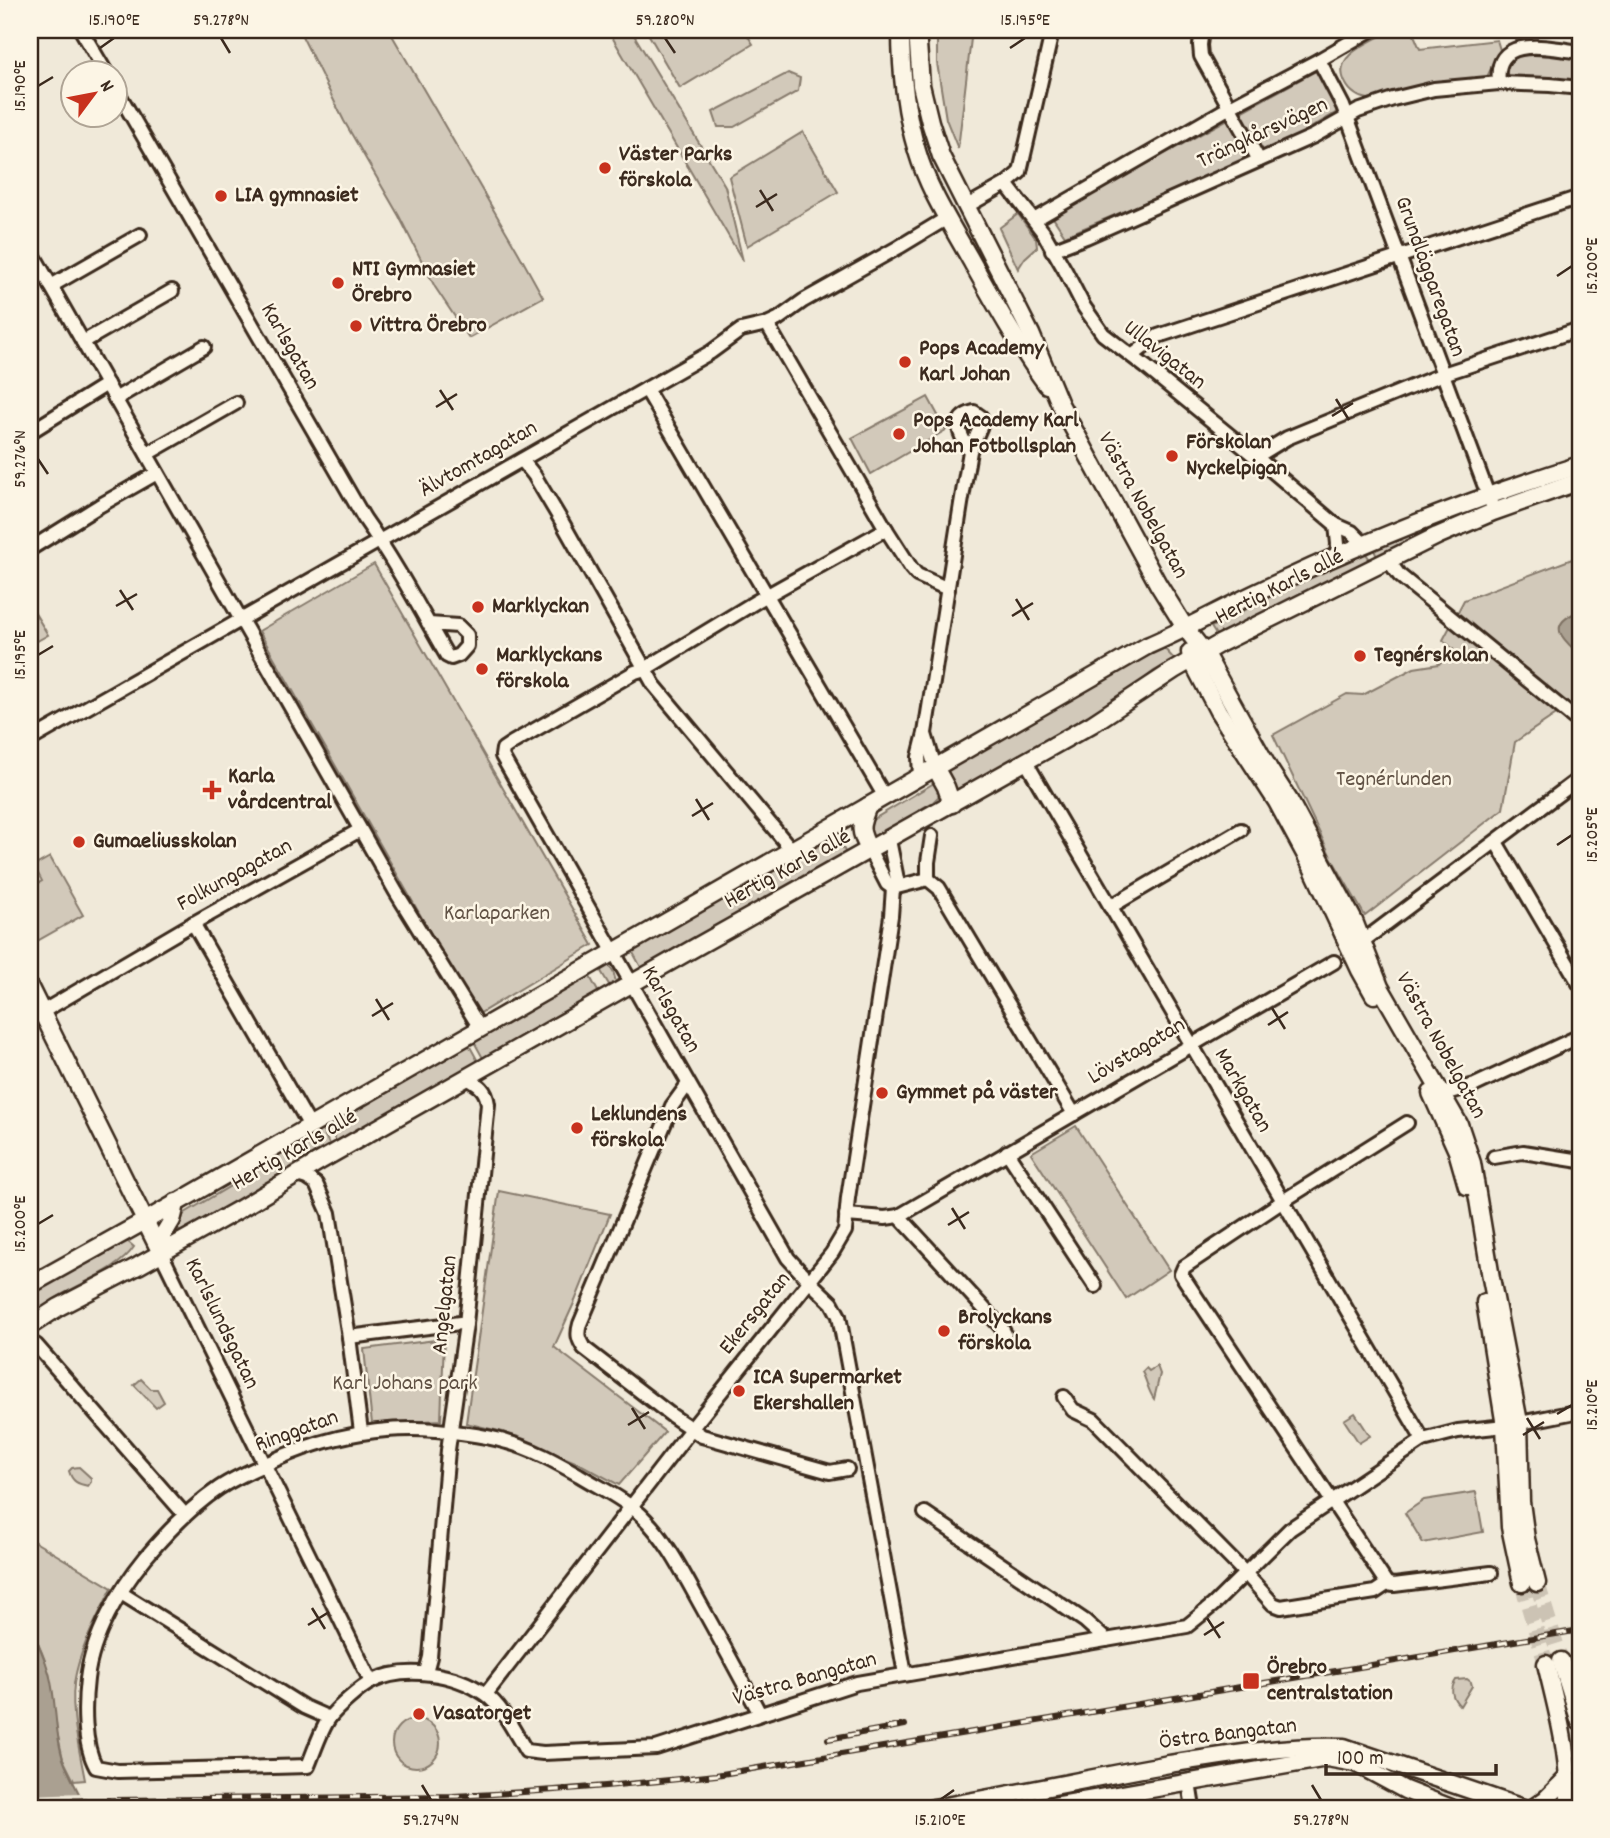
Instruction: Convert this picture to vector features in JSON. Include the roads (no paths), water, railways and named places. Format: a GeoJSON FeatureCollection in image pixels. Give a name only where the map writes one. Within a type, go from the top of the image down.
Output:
{"type":"FeatureCollection","features":[{"type":"Feature","properties":{"kind":"main road","name":"Västra Nobelgatan"},"geometry":{"type":"LineString","coordinates":[[901,30],[907,113],[933,192],[1032,365],[1060,404]]}},
{"type":"Feature","properties":{"kind":"main road","name":"Västra Nobelgatan"},"geometry":{"type":"LineString","coordinates":[[917,30],[921,85],[941,156],[1037,346],[1060,404],[1158,584],[1186,629],[1218,710],[1277,802],[1312,867],[1360,970],[1434,1098],[1448,1128],[1467,1188],[1512,1424]]}},
{"type":"Feature","properties":{"kind":"main road"},"geometry":{"type":"LineString","coordinates":[[947,218],[967,206]]}},
{"type":"Feature","properties":{"kind":"main road","name":"Hertig Karls allé"},"geometry":{"type":"LineString","coordinates":[[30,1285],[1147,646],[1261,590],[1364,544],[1488,495],[1580,465]]}},
{"type":"Feature","properties":{"kind":"main road","name":"Hertig Karls allé"},"geometry":{"type":"LineString","coordinates":[[30,1325],[1026,762],[1092,724],[1198,656],[1437,536],[1493,512],[1580,481]]}},
{"type":"Feature","properties":{"kind":"main road","name":"Västra Nobelgatan"},"geometry":{"type":"LineString","coordinates":[[1198,656],[1289,800],[1354,921],[1386,999],[1443,1094],[1470,1153],[1512,1424],[1510,1527],[1516,1562],[1529,1583]]}},
{"type":"Feature","properties":{"kind":"main road"},"geometry":{"type":"LineString","coordinates":[[935,767],[952,804]]}},
{"type":"Feature","properties":{"kind":"main road"},"geometry":{"type":"LineString","coordinates":[[869,806],[861,823],[863,837],[870,851]]}},
{"type":"Feature","properties":{"kind":"main road","name":"Karlslundsgatan"},"geometry":{"type":"LineString","coordinates":[[30,988],[35,1015],[161,1253]]}},
{"type":"Feature","properties":{"kind":"main road"},"geometry":{"type":"LineString","coordinates":[[161,1253],[160,1239],[173,1219],[177,1202]]}},
{"type":"Feature","properties":{"kind":"main road"},"geometry":{"type":"LineString","coordinates":[[138,1266],[145,1236],[145,1221]]}},
{"type":"Feature","properties":{"kind":"main road"},"geometry":{"type":"LineString","coordinates":[[1569,1808],[1568,1777],[1554,1662],[1580,1723]]}},
{"type":"Feature","properties":{"kind":"main road","name":"Östra Bangatan"},"geometry":{"type":"LineString","coordinates":[[935,1808],[1087,1778],[1230,1754],[1316,1746],[1344,1747],[1523,1808]]}},
{"type":"Feature","properties":{"kind":"main road","name":"Östra Bangatan"},"geometry":{"type":"LineString","coordinates":[[1043,1808],[1327,1758],[1355,1763],[1405,1790],[1451,1808]]}},
{"type":"Feature","properties":{"kind":"main road"},"geometry":{"type":"LineString","coordinates":[[1405,1790],[1423,1788],[1434,1777]]}},
{"type":"Feature","properties":{"kind":"main road"},"geometry":{"type":"LineString","coordinates":[[1533,1808],[1568,1777]]}},
{"type":"Feature","properties":{"kind":"street"},"geometry":{"type":"LineString","coordinates":[[81,30],[99,60]]}},
{"type":"Feature","properties":{"kind":"street"},"geometry":{"type":"LineString","coordinates":[[967,206],[1006,184],[1020,172],[1051,30]]}},
{"type":"Feature","properties":{"kind":"street"},"geometry":{"type":"LineString","coordinates":[[1202,30],[1201,56],[1259,160]]}},
{"type":"Feature","properties":{"kind":"street"},"geometry":{"type":"LineString","coordinates":[[1034,220],[1230,107],[1371,30]]}},
{"type":"Feature","properties":{"kind":"street"},"geometry":{"type":"LineString","coordinates":[[1499,83],[1497,71],[1501,62],[1509,51],[1516,48],[1580,52]]}},
{"type":"Feature","properties":{"kind":"street","name":"Grundläggaregatan"},"geometry":{"type":"LineString","coordinates":[[1319,60],[1348,117],[1493,512]]}},
{"type":"Feature","properties":{"kind":"street","name":"Trängkårsvägen"},"geometry":{"type":"LineString","coordinates":[[1052,250],[1314,136],[1372,105],[1415,93],[1455,86],[1499,83],[1580,88]]}},
{"type":"Feature","properties":{"kind":"street","name":"Karlsgatan"},"geometry":{"type":"LineString","coordinates":[[130,113],[357,507],[429,624]]}},
{"type":"Feature","properties":{"kind":"street","name":"Ullavigatan"},"geometry":{"type":"LineString","coordinates":[[1006,184],[1034,220],[1102,334],[1256,457],[1336,526],[1352,533],[1364,544]]}},
{"type":"Feature","properties":{"kind":"street"},"geometry":{"type":"LineString","coordinates":[[1132,356],[1158,336],[1580,197]]}},
{"type":"Feature","properties":{"kind":"street","name":"Älvtomtagatan"},"geometry":{"type":"LineString","coordinates":[[30,740],[712,352],[741,330],[767,324],[947,218]]}},
{"type":"Feature","properties":{"kind":"street"},"geometry":{"type":"LineString","coordinates":[[51,286],[140,235]]}},
{"type":"Feature","properties":{"kind":"street"},"geometry":{"type":"LineString","coordinates":[[30,249],[360,830],[480,1028]]}},
{"type":"Feature","properties":{"kind":"street"},"geometry":{"type":"LineString","coordinates":[[83,342],[172,291]]}},
{"type":"Feature","properties":{"kind":"street"},"geometry":{"type":"LineString","coordinates":[[767,324],[886,529],[918,575],[948,589]]}},
{"type":"Feature","properties":{"kind":"street"},"geometry":{"type":"LineString","coordinates":[[1256,457],[1287,438],[1443,374],[1580,329]]}},
{"type":"Feature","properties":{"kind":"street"},"geometry":{"type":"LineString","coordinates":[[115,399],[204,347]]}},
{"type":"Feature","properties":{"kind":"street"},"geometry":{"type":"LineString","coordinates":[[30,432],[107,384]]}},
{"type":"Feature","properties":{"kind":"street"},"geometry":{"type":"LineString","coordinates":[[646,389],[885,797]]}},
{"type":"Feature","properties":{"kind":"street"},"geometry":{"type":"LineString","coordinates":[[147,454],[236,403]]}},
{"type":"Feature","properties":{"kind":"street"},"geometry":{"type":"LineString","coordinates":[[920,776],[919,757],[970,451]]}},
{"type":"Feature","properties":{"kind":"street"},"geometry":{"type":"LineString","coordinates":[[522,460],[562,522],[654,685],[792,850]]}},
{"type":"Feature","properties":{"kind":"street"},"geometry":{"type":"LineString","coordinates":[[30,549],[157,473]]}},
{"type":"Feature","properties":{"kind":"street"},"geometry":{"type":"LineString","coordinates":[[1336,526],[1337,556]]}},
{"type":"Feature","properties":{"kind":"street"},"geometry":{"type":"LineString","coordinates":[[645,669],[886,529]]}},
{"type":"Feature","properties":{"kind":"street"},"geometry":{"type":"LineString","coordinates":[[1388,561],[1399,575],[1580,723]]}},
{"type":"Feature","properties":{"kind":"street","name":"Karlsgatan"},"geometry":{"type":"LineString","coordinates":[[645,669],[635,672],[512,743],[503,749],[502,756],[788,1258],[832,1303],[839,1316],[905,1674]]}},
{"type":"Feature","properties":{"kind":"street"},"geometry":{"type":"LineString","coordinates":[[925,733],[935,767]]}},
{"type":"Feature","properties":{"kind":"street","name":"Markgatan"},"geometry":{"type":"LineString","coordinates":[[1026,762],[1423,1440]]}},
{"type":"Feature","properties":{"kind":"street"},"geometry":{"type":"LineString","coordinates":[[1363,941],[1580,778]]}},
{"type":"Feature","properties":{"kind":"street","name":"Folkungagatan"},"geometry":{"type":"LineString","coordinates":[[35,1015],[360,830]]}},
{"type":"Feature","properties":{"kind":"street"},"geometry":{"type":"LineString","coordinates":[[1110,907],[1241,830]]}},
{"type":"Feature","properties":{"kind":"street"},"geometry":{"type":"LineString","coordinates":[[932,836],[928,862],[929,879],[946,898],[1074,1114]]}},
{"type":"Feature","properties":{"kind":"street","name":"Ekersgatan"},"geometry":{"type":"LineString","coordinates":[[486,1695],[692,1427],[832,1253],[845,1231],[893,888],[897,879],[889,840]]}},
{"type":"Feature","properties":{"kind":"street"},"geometry":{"type":"LineString","coordinates":[[1496,842],[1580,985]]}},
{"type":"Feature","properties":{"kind":"street"},"geometry":{"type":"LineString","coordinates":[[870,851],[887,884],[893,888],[929,879]]}},
{"type":"Feature","properties":{"kind":"street"},"geometry":{"type":"LineString","coordinates":[[193,923],[310,1126]]}},
{"type":"Feature","properties":{"kind":"street","name":"Lövstagatan"},"geometry":{"type":"LineString","coordinates":[[846,1215],[885,1218],[898,1216],[1334,962]]}},
{"type":"Feature","properties":{"kind":"street"},"geometry":{"type":"LineString","coordinates":[[1443,1094],[1475,1084],[1580,1036]]}},
{"type":"Feature","properties":{"kind":"street","name":"Angelgatan"},"geometry":{"type":"LineString","coordinates":[[426,1672],[430,1657],[451,1431],[466,1324],[488,1104],[481,1086],[467,1078]]}},
{"type":"Feature","properties":{"kind":"street"},"geometry":{"type":"LineString","coordinates":[[688,1084],[672,1106],[577,1334],[584,1348],[702,1436],[830,1472],[847,1469]]}},
{"type":"Feature","properties":{"kind":"street"},"geometry":{"type":"LineString","coordinates":[[1387,1584],[1181,1274],[1184,1267],[1407,1123]]}},
{"type":"Feature","properties":{"kind":"street"},"geometry":{"type":"LineString","coordinates":[[1007,1152],[1095,1286]]}},
{"type":"Feature","properties":{"kind":"street"},"geometry":{"type":"LineString","coordinates":[[1494,1157],[1523,1152],[1580,1161]]}},
{"type":"Feature","properties":{"kind":"street"},"geometry":{"type":"LineString","coordinates":[[297,1175],[316,1184],[329,1213],[361,1432]]}},
{"type":"Feature","properties":{"kind":"street"},"geometry":{"type":"LineString","coordinates":[[898,1216],[1005,1334]]}},
{"type":"Feature","properties":{"kind":"street","name":"Karlslundsgatan"},"geometry":{"type":"LineString","coordinates":[[161,1253],[371,1682]]}},
{"type":"Feature","properties":{"kind":"street"},"geometry":{"type":"LineString","coordinates":[[349,1337],[466,1324]]}},
{"type":"Feature","properties":{"kind":"street"},"geometry":{"type":"LineString","coordinates":[[36,1345],[185,1515]]}},
{"type":"Feature","properties":{"kind":"street"},"geometry":{"type":"LineString","coordinates":[[1064,1397],[1073,1410],[1094,1420],[1273,1604],[1281,1607],[1376,1592],[1387,1584],[1491,1573]]}},
{"type":"Feature","properties":{"kind":"street","name":"Västra Bangatan"},"geometry":{"type":"LineString","coordinates":[[486,1695],[510,1724],[526,1751],[656,1748],[857,1683],[1187,1626],[1246,1574],[1290,1529],[1423,1440],[1458,1431],[1580,1411]]}},
{"type":"Feature","properties":{"kind":"street","name":"Ringgatan"},"geometry":{"type":"LineString","coordinates":[[329,1718],[308,1766],[118,1771],[96,1767],[89,1749],[84,1702],[89,1662],[96,1640],[121,1593],[143,1561],[185,1515],[222,1486],[306,1447],[361,1432],[405,1428],[451,1431],[507,1441],[535,1451],[631,1507],[671,1551],[760,1714]]}},
{"type":"Feature","properties":{"kind":"street"},"geometry":{"type":"LineString","coordinates":[[925,1513],[1085,1621],[1106,1640]]}},
{"type":"Feature","properties":{"kind":"street"},"geometry":{"type":"LineString","coordinates":[[121,1593],[304,1707],[329,1718],[371,1682],[390,1676],[426,1672],[462,1682],[486,1695]]}},
{"type":"Feature","properties":{"kind":"street"},"geometry":{"type":"LineString","coordinates":[[1189,1783],[1193,1808]]}},
{"type":"Feature","properties":{"kind":"tunnel"},"geometry":{"type":"LineString","coordinates":[[1522,1583],[1546,1664]]}},
{"type":"Feature","properties":{"kind":"tunnel"},"geometry":{"type":"LineString","coordinates":[[1537,1583],[1561,1661]]}},
{"type":"Feature","properties":{"kind":"railway"},"geometry":{"type":"LineString","coordinates":[[30,1801],[453,1796],[585,1788],[716,1775],[1580,1630]]}},
{"type":"Feature","properties":{"kind":"railway"},"geometry":{"type":"LineString","coordinates":[[828,1739],[905,1725]]}},
{"type":"Feature","properties":{"kind":"place","name":"Väster Parks förskola"},"geometry":{"type":"Point","coordinates":[605,168]}},
{"type":"Feature","properties":{"kind":"place","name":"LIA gymnasiet"},"geometry":{"type":"Point","coordinates":[221,196]}},
{"type":"Feature","properties":{"kind":"place","name":"NTI Gymnasiet Örebro"},"geometry":{"type":"Point","coordinates":[338,283]}},
{"type":"Feature","properties":{"kind":"place","name":"Vittra Örebro"},"geometry":{"type":"Point","coordinates":[356,326]}},
{"type":"Feature","properties":{"kind":"place","name":"Pops Academy Karl Johan"},"geometry":{"type":"Point","coordinates":[905,362]}},
{"type":"Feature","properties":{"kind":"place","name":"Pops Academy Karl Johan Fotbollsplan"},"geometry":{"type":"Point","coordinates":[899,434]}},
{"type":"Feature","properties":{"kind":"place","name":"Förskolan Nyckelpigan"},"geometry":{"type":"Point","coordinates":[1172,456]}},
{"type":"Feature","properties":{"kind":"place","name":"Marklyckan"},"geometry":{"type":"Point","coordinates":[478,607]}},
{"type":"Feature","properties":{"kind":"place","name":"Tegnérskolan"},"geometry":{"type":"Point","coordinates":[1360,656]}},
{"type":"Feature","properties":{"kind":"place","name":"Marklyckans förskola"},"geometry":{"type":"Point","coordinates":[482,669]}},
{"type":"Feature","properties":{"kind":"place","name":"Karla vårdcentral"},"geometry":{"type":"Point","coordinates":[212,790]}},
{"type":"Feature","properties":{"kind":"place","name":"Gumaeliusskolan"},"geometry":{"type":"Point","coordinates":[79,842]}},
{"type":"Feature","properties":{"kind":"place","name":"Gymmet på väster"},"geometry":{"type":"Point","coordinates":[882,1093]}},
{"type":"Feature","properties":{"kind":"place","name":"Leklundens förskola"},"geometry":{"type":"Point","coordinates":[577,1128]}},
{"type":"Feature","properties":{"kind":"place","name":"Brolyckans förskola"},"geometry":{"type":"Point","coordinates":[944,1331]}},
{"type":"Feature","properties":{"kind":"place","name":"ICA Supermarket Ekershallen"},"geometry":{"type":"Point","coordinates":[739,1391]}},
{"type":"Feature","properties":{"kind":"place","name":"Örebro centralstation"},"geometry":{"type":"Point","coordinates":[1251,1681]}},
{"type":"Feature","properties":{"kind":"place","name":"Vasatorget"},"geometry":{"type":"Point","coordinates":[419,1714]}},
{"type":"Feature","properties":{"kind":"park label","name":"Tegnérlunden"},"geometry":{"type":"Point","coordinates":[1394,780]}},
{"type":"Feature","properties":{"kind":"park label","name":"Karlaparken"},"geometry":{"type":"Point","coordinates":[497,914]}},
{"type":"Feature","properties":{"kind":"park label","name":"Karl Johans park"},"geometry":{"type":"Point","coordinates":[405,1384]}}]}
